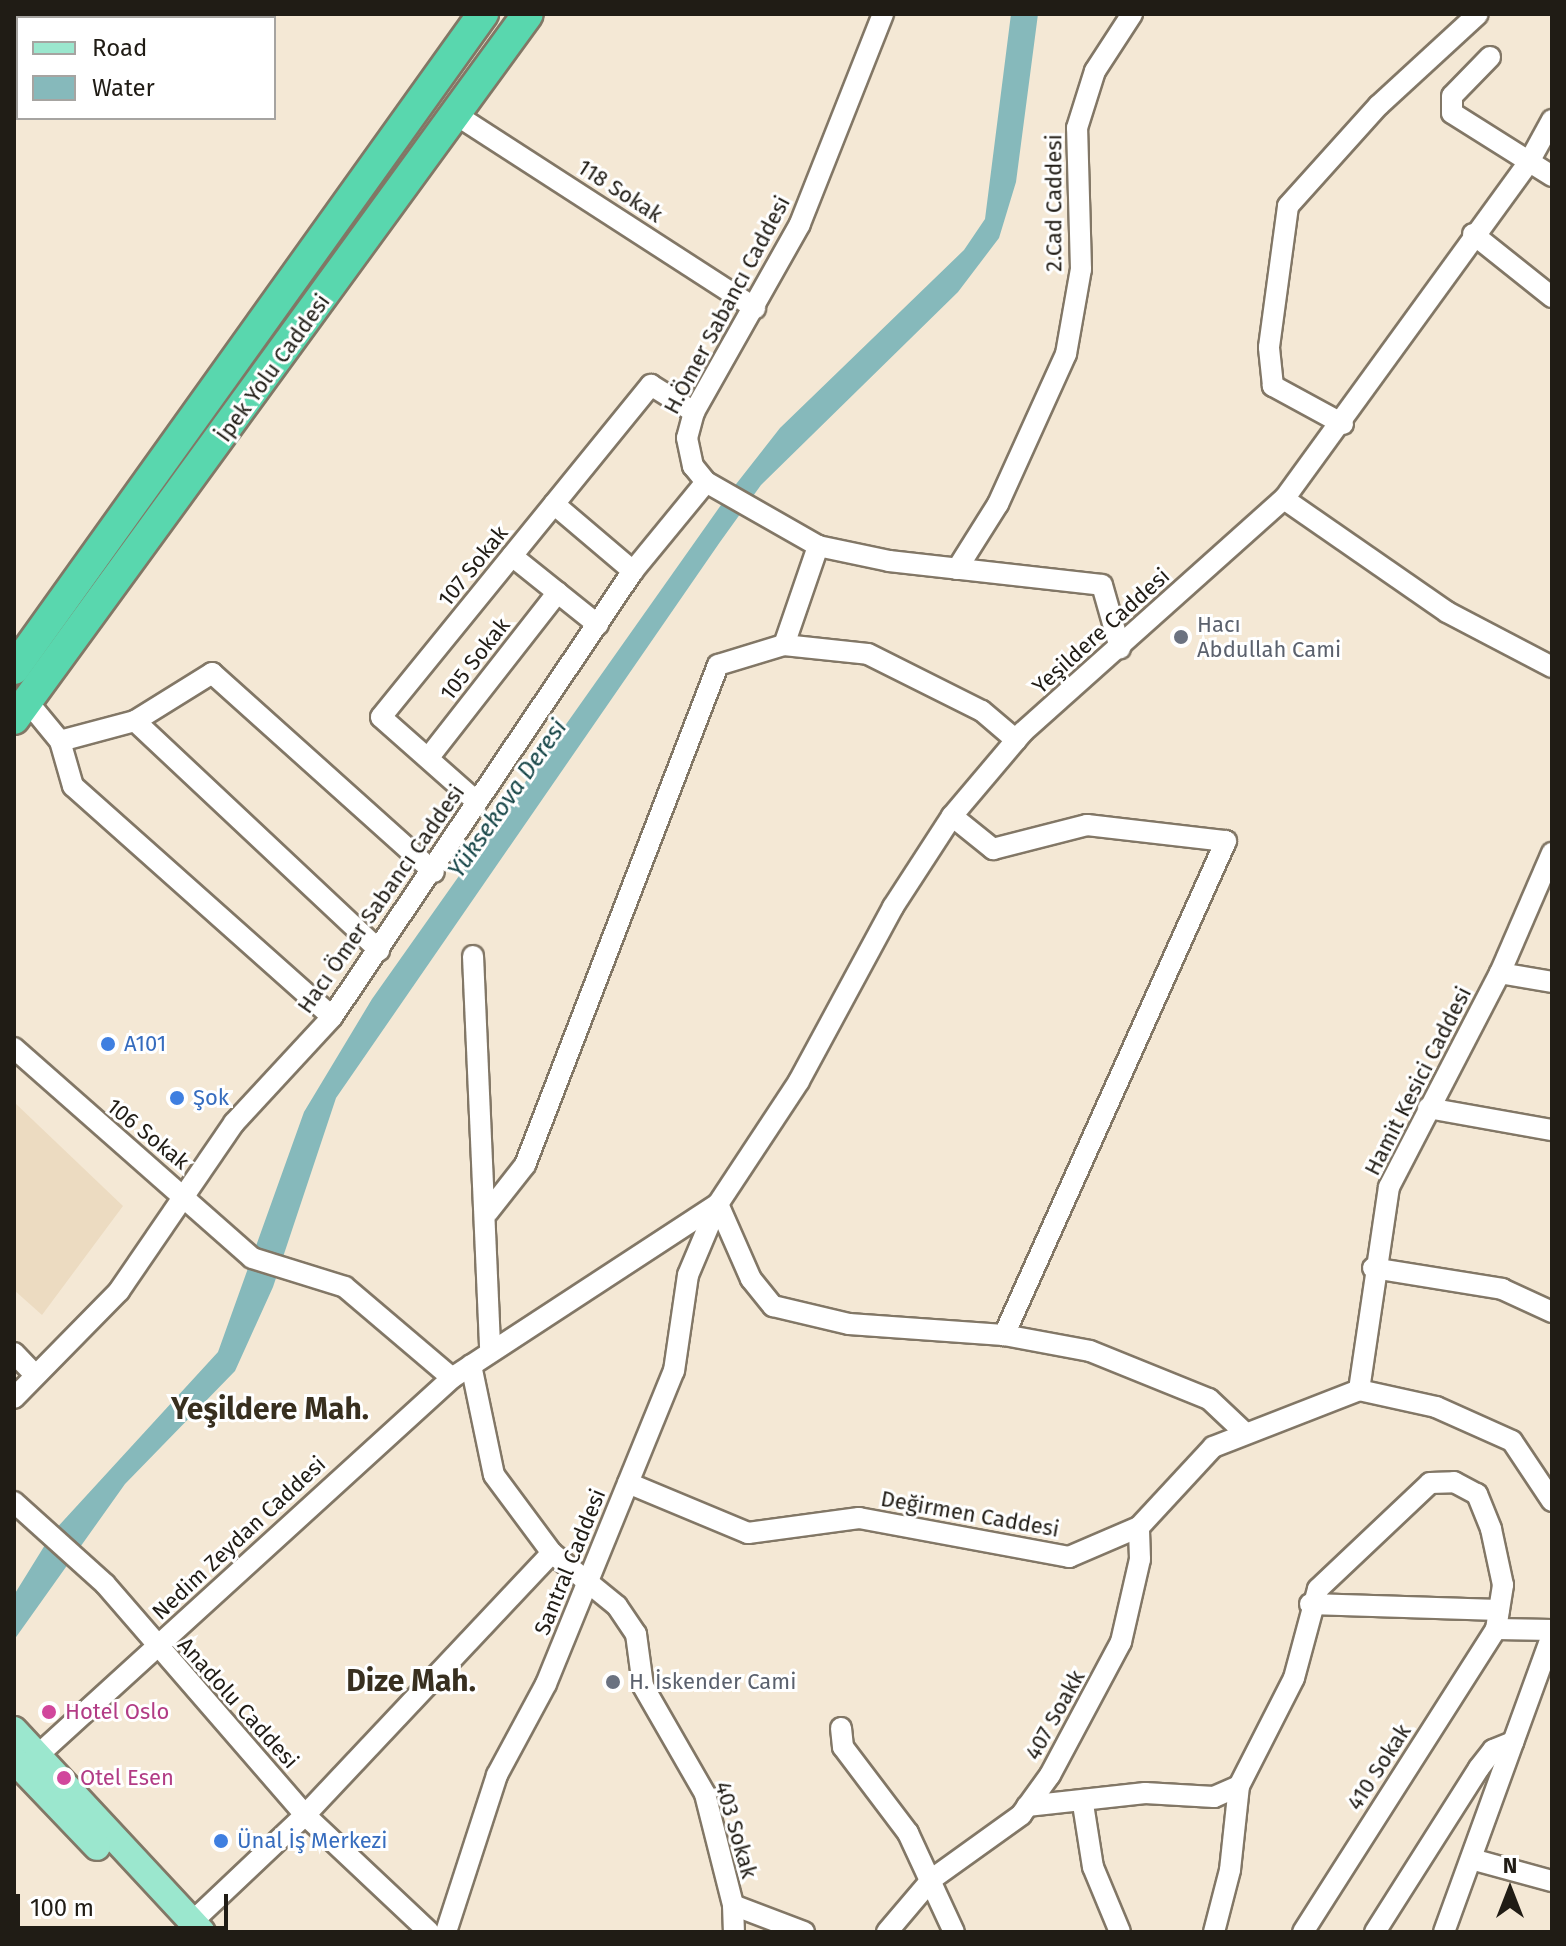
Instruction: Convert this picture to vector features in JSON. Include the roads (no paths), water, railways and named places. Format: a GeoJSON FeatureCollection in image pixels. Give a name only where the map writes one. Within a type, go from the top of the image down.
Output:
{"type":"FeatureCollection","features":[{"type":"Feature","properties":{"kind":"highway","name":"İpek Yolu Caddesi"},"geometry":{"type":"LineString","coordinates":[[14,669],[483,14]]}},
{"type":"Feature","properties":{"kind":"highway","name":"İpek Yolu Caddesi"},"geometry":{"type":"LineString","coordinates":[[21,710],[458,116],[528,14]]}},
{"type":"Feature","properties":{"kind":"main road"},"geometry":{"type":"LineString","coordinates":[[14,1730],[21,1760],[191,1929]]}},
{"type":"Feature","properties":{"kind":"street","name":"H.Ömer Sabancı Caddesi"},"geometry":{"type":"LineString","coordinates":[[712,486],[688,451],[694,412],[800,224],[883,14]]}},
{"type":"Feature","properties":{"kind":"street","name":"2.Cad Caddesi"},"geometry":{"type":"LineString","coordinates":[[957,569],[998,504],[1066,354],[1081,269],[1077,128],[1095,71],[1132,14]]}},
{"type":"Feature","properties":{"kind":"street"},"geometry":{"type":"LineString","coordinates":[[1343,424],[1273,386],[1269,347],[1288,206],[1379,105],[1478,14]]}},
{"type":"Feature","properties":{"kind":"street"},"geometry":{"type":"LineString","coordinates":[[1490,57],[1452,96],[1452,113],[1552,176]]}},
{"type":"Feature","properties":{"kind":"street","name":"118 Sokak"},"geometry":{"type":"LineString","coordinates":[[458,116],[755,308]]}},
{"type":"Feature","properties":{"kind":"street","name":"Yeşildere Caddesi"},"geometry":{"type":"LineString","coordinates":[[718,1204],[952,816],[1016,740],[1284,499],[1343,424],[1473,234],[1529,162],[1552,120]]}},
{"type":"Feature","properties":{"kind":"street"},"geometry":{"type":"LineString","coordinates":[[1473,234],[1552,297]]}},
{"type":"Feature","properties":{"kind":"street","name":"107 Sokak"},"geometry":{"type":"LineString","coordinates":[[477,802],[381,717],[651,385],[694,412]]}},
{"type":"Feature","properties":{"kind":"street"},"geometry":{"type":"LineString","coordinates":[[712,486],[760,516],[818,546],[957,569],[1102,585],[1120,648]]}},
{"type":"Feature","properties":{"kind":"street","name":"Hacı Ömer Sabancı Caddesi"},"geometry":{"type":"LineString","coordinates":[[14,1398],[119,1291],[187,1197],[234,1123],[332,1017],[434,872],[477,802],[633,571],[712,486]]}},
{"type":"Feature","properties":{"kind":"street"},"geometry":{"type":"LineString","coordinates":[[1284,499],[1447,612],[1552,667]]}},
{"type":"Feature","properties":{"kind":"street"},"geometry":{"type":"LineString","coordinates":[[554,504],[633,571]]}},
{"type":"Feature","properties":{"kind":"street"},"geometry":{"type":"LineString","coordinates":[[784,645],[818,546]]}},
{"type":"Feature","properties":{"kind":"street"},"geometry":{"type":"LineString","coordinates":[[512,556],[598,625]]}},
{"type":"Feature","properties":{"kind":"street","name":"105 Sokak"},"geometry":{"type":"LineString","coordinates":[[429,757],[558,592]]}},
{"type":"Feature","properties":{"kind":"street"},"geometry":{"type":"LineString","coordinates":[[488,1212],[525,1165],[718,665],[784,645],[868,654],[982,711],[1016,740]]}},
{"type":"Feature","properties":{"kind":"street"},"geometry":{"type":"LineString","coordinates":[[60,741],[135,721],[212,673],[434,872]]}},
{"type":"Feature","properties":{"kind":"street"},"geometry":{"type":"LineString","coordinates":[[21,710],[60,741],[73,786],[332,1017]]}},
{"type":"Feature","properties":{"kind":"street"},"geometry":{"type":"LineString","coordinates":[[135,721],[379,950]]}},
{"type":"Feature","properties":{"kind":"street"},"geometry":{"type":"LineString","coordinates":[[952,816],[993,849],[1087,825],[1226,841],[1004,1335]]}},
{"type":"Feature","properties":{"kind":"street","name":"Hamit Kesici Caddesi"},"geometry":{"type":"LineString","coordinates":[[1359,1390],[1371,1335],[1373,1268],[1389,1187],[1500,973],[1552,853]]}},
{"type":"Feature","properties":{"kind":"street"},"geometry":{"type":"LineString","coordinates":[[473,956],[488,1212],[490,1348]]}},
{"type":"Feature","properties":{"kind":"street"},"geometry":{"type":"LineString","coordinates":[[1500,973],[1552,982]]}},
{"type":"Feature","properties":{"kind":"street","name":"106 Sokak"},"geometry":{"type":"LineString","coordinates":[[14,1048],[187,1197],[252,1258],[345,1287],[452,1378]]}},
{"type":"Feature","properties":{"kind":"street"},"geometry":{"type":"LineString","coordinates":[[1428,1108],[1552,1130]]}},
{"type":"Feature","properties":{"kind":"street"},"geometry":{"type":"LineString","coordinates":[[485,1162],[525,1165]]}},
{"type":"Feature","properties":{"kind":"street"},"geometry":{"type":"LineString","coordinates":[[718,1204],[751,1279],[773,1306],[849,1324],[1004,1335],[1090,1351],[1196,1394],[1245,1433]]}},
{"type":"Feature","properties":{"kind":"street","name":"Nedim Zeydan Caddesi"},"geometry":{"type":"LineString","coordinates":[[21,1760],[156,1647],[452,1378],[490,1348],[718,1204]]}},
{"type":"Feature","properties":{"kind":"street","name":"Santral Caddesi"},"geometry":{"type":"LineString","coordinates":[[446,1932],[497,1775],[546,1684],[674,1371],[688,1275],[718,1204]]}},
{"type":"Feature","properties":{"kind":"street"},"geometry":{"type":"LineString","coordinates":[[1373,1268],[1502,1289],[1552,1312]]}},
{"type":"Feature","properties":{"kind":"street"},"geometry":{"type":"LineString","coordinates":[[14,1353],[35,1375]]}},
{"type":"Feature","properties":{"kind":"street","name":"403 Sokak"},"geometry":{"type":"LineString","coordinates":[[471,1365],[494,1475],[552,1553],[617,1606],[636,1634],[643,1686],[705,1794],[733,1905],[804,1932]]}},
{"type":"Feature","properties":{"kind":"street"},"geometry":{"type":"LineString","coordinates":[[1359,1390],[1436,1407],[1512,1441],[1552,1501]]}},
{"type":"Feature","properties":{"kind":"street","name":"Değirmen Caddesi"},"geometry":{"type":"LineString","coordinates":[[628,1483],[748,1533],[859,1518],[1069,1557],[1139,1527],[1213,1447],[1359,1390]]}},
{"type":"Feature","properties":{"kind":"street"},"geometry":{"type":"LineString","coordinates":[[1214,1932],[1230,1870],[1239,1786],[1294,1678],[1310,1604],[1348,1554],[1430,1483],[1454,1482],[1477,1494],[1491,1529],[1503,1585],[1498,1620]]}},
{"type":"Feature","properties":{"kind":"street","name":"Anadolu Caddesi"},"geometry":{"type":"LineString","coordinates":[[21,1508],[105,1584],[156,1647],[305,1815],[429,1932]]}},
{"type":"Feature","properties":{"kind":"street","name":"407 Soakk"},"geometry":{"type":"LineString","coordinates":[[887,1932],[932,1879],[1027,1806],[1121,1642],[1139,1527]]}},
{"type":"Feature","properties":{"kind":"street"},"geometry":{"type":"LineString","coordinates":[[191,1929],[305,1815],[552,1553]]}},
{"type":"Feature","properties":{"kind":"street"},"geometry":{"type":"LineString","coordinates":[[1310,1604],[1498,1620],[1552,1630]]}},
{"type":"Feature","properties":{"kind":"street","name":"410 Sokak"},"geometry":{"type":"LineString","coordinates":[[1303,1932],[1498,1620]]}},
{"type":"Feature","properties":{"kind":"street"},"geometry":{"type":"LineString","coordinates":[[1444,1932],[1475,1860],[1513,1742],[1552,1636]]}},
{"type":"Feature","properties":{"kind":"street"},"geometry":{"type":"LineString","coordinates":[[841,1728],[843,1747],[892,1809],[932,1879],[954,1932]]}},
{"type":"Feature","properties":{"kind":"street"},"geometry":{"type":"LineString","coordinates":[[1375,1932],[1479,1768],[1493,1750],[1513,1742]]}},
{"type":"Feature","properties":{"kind":"street"},"geometry":{"type":"LineString","coordinates":[[1027,1806],[1083,1804],[1145,1793],[1214,1797],[1239,1786]]}},
{"type":"Feature","properties":{"kind":"street"},"geometry":{"type":"LineString","coordinates":[[1083,1804],[1093,1867],[1120,1932]]}},
{"type":"Feature","properties":{"kind":"street"},"geometry":{"type":"LineString","coordinates":[[1475,1860],[1552,1881]]}},
{"type":"Feature","properties":{"kind":"street"},"geometry":{"type":"LineString","coordinates":[[733,1905],[734,1932]]}},
{"type":"Feature","properties":{"kind":"water"},"geometry":{"type":"Polygon","coordinates":[[[1011,14],[1038,14],[1016,182],[999,238],[958,292],[761,485],[720,542],[336,1098],[273,1287],[235,1371],[125,1484],[14,1640],[14,1595],[53,1532],[218,1352],[304,1112],[372,999],[733,488],[780,428],[964,250],[985,219],[1011,14]]]}},
{"type":"Feature","properties":{"kind":"place","name":"Hacı Abdullah Cami"},"geometry":{"type":"Point","coordinates":[1181,637]}},
{"type":"Feature","properties":{"kind":"place","name":"A101"},"geometry":{"type":"Point","coordinates":[108,1044]}},
{"type":"Feature","properties":{"kind":"place","name":"Şok"},"geometry":{"type":"Point","coordinates":[177,1098]}},
{"type":"Feature","properties":{"kind":"place","name":"H. İskender Cami"},"geometry":{"type":"Point","coordinates":[613,1682]}},
{"type":"Feature","properties":{"kind":"place","name":"Hotel Oslo"},"geometry":{"type":"Point","coordinates":[49,1712]}},
{"type":"Feature","properties":{"kind":"place","name":"Otel Esen"},"geometry":{"type":"Point","coordinates":[64,1778]}},
{"type":"Feature","properties":{"kind":"place","name":"Ünal İş Merkezi"},"geometry":{"type":"Point","coordinates":[221,1841]}},
{"type":"Feature","properties":{"kind":"district","name":"Yeşildere Mah."},"geometry":{"type":"Point","coordinates":[270,1409]}},
{"type":"Feature","properties":{"kind":"district","name":"Dize Mah."},"geometry":{"type":"Point","coordinates":[411,1681]}},
{"type":"Feature","properties":{"kind":"water label","name":"Yüksekova Deresi"},"geometry":{"type":"Point","coordinates":[508,799]}}]}
